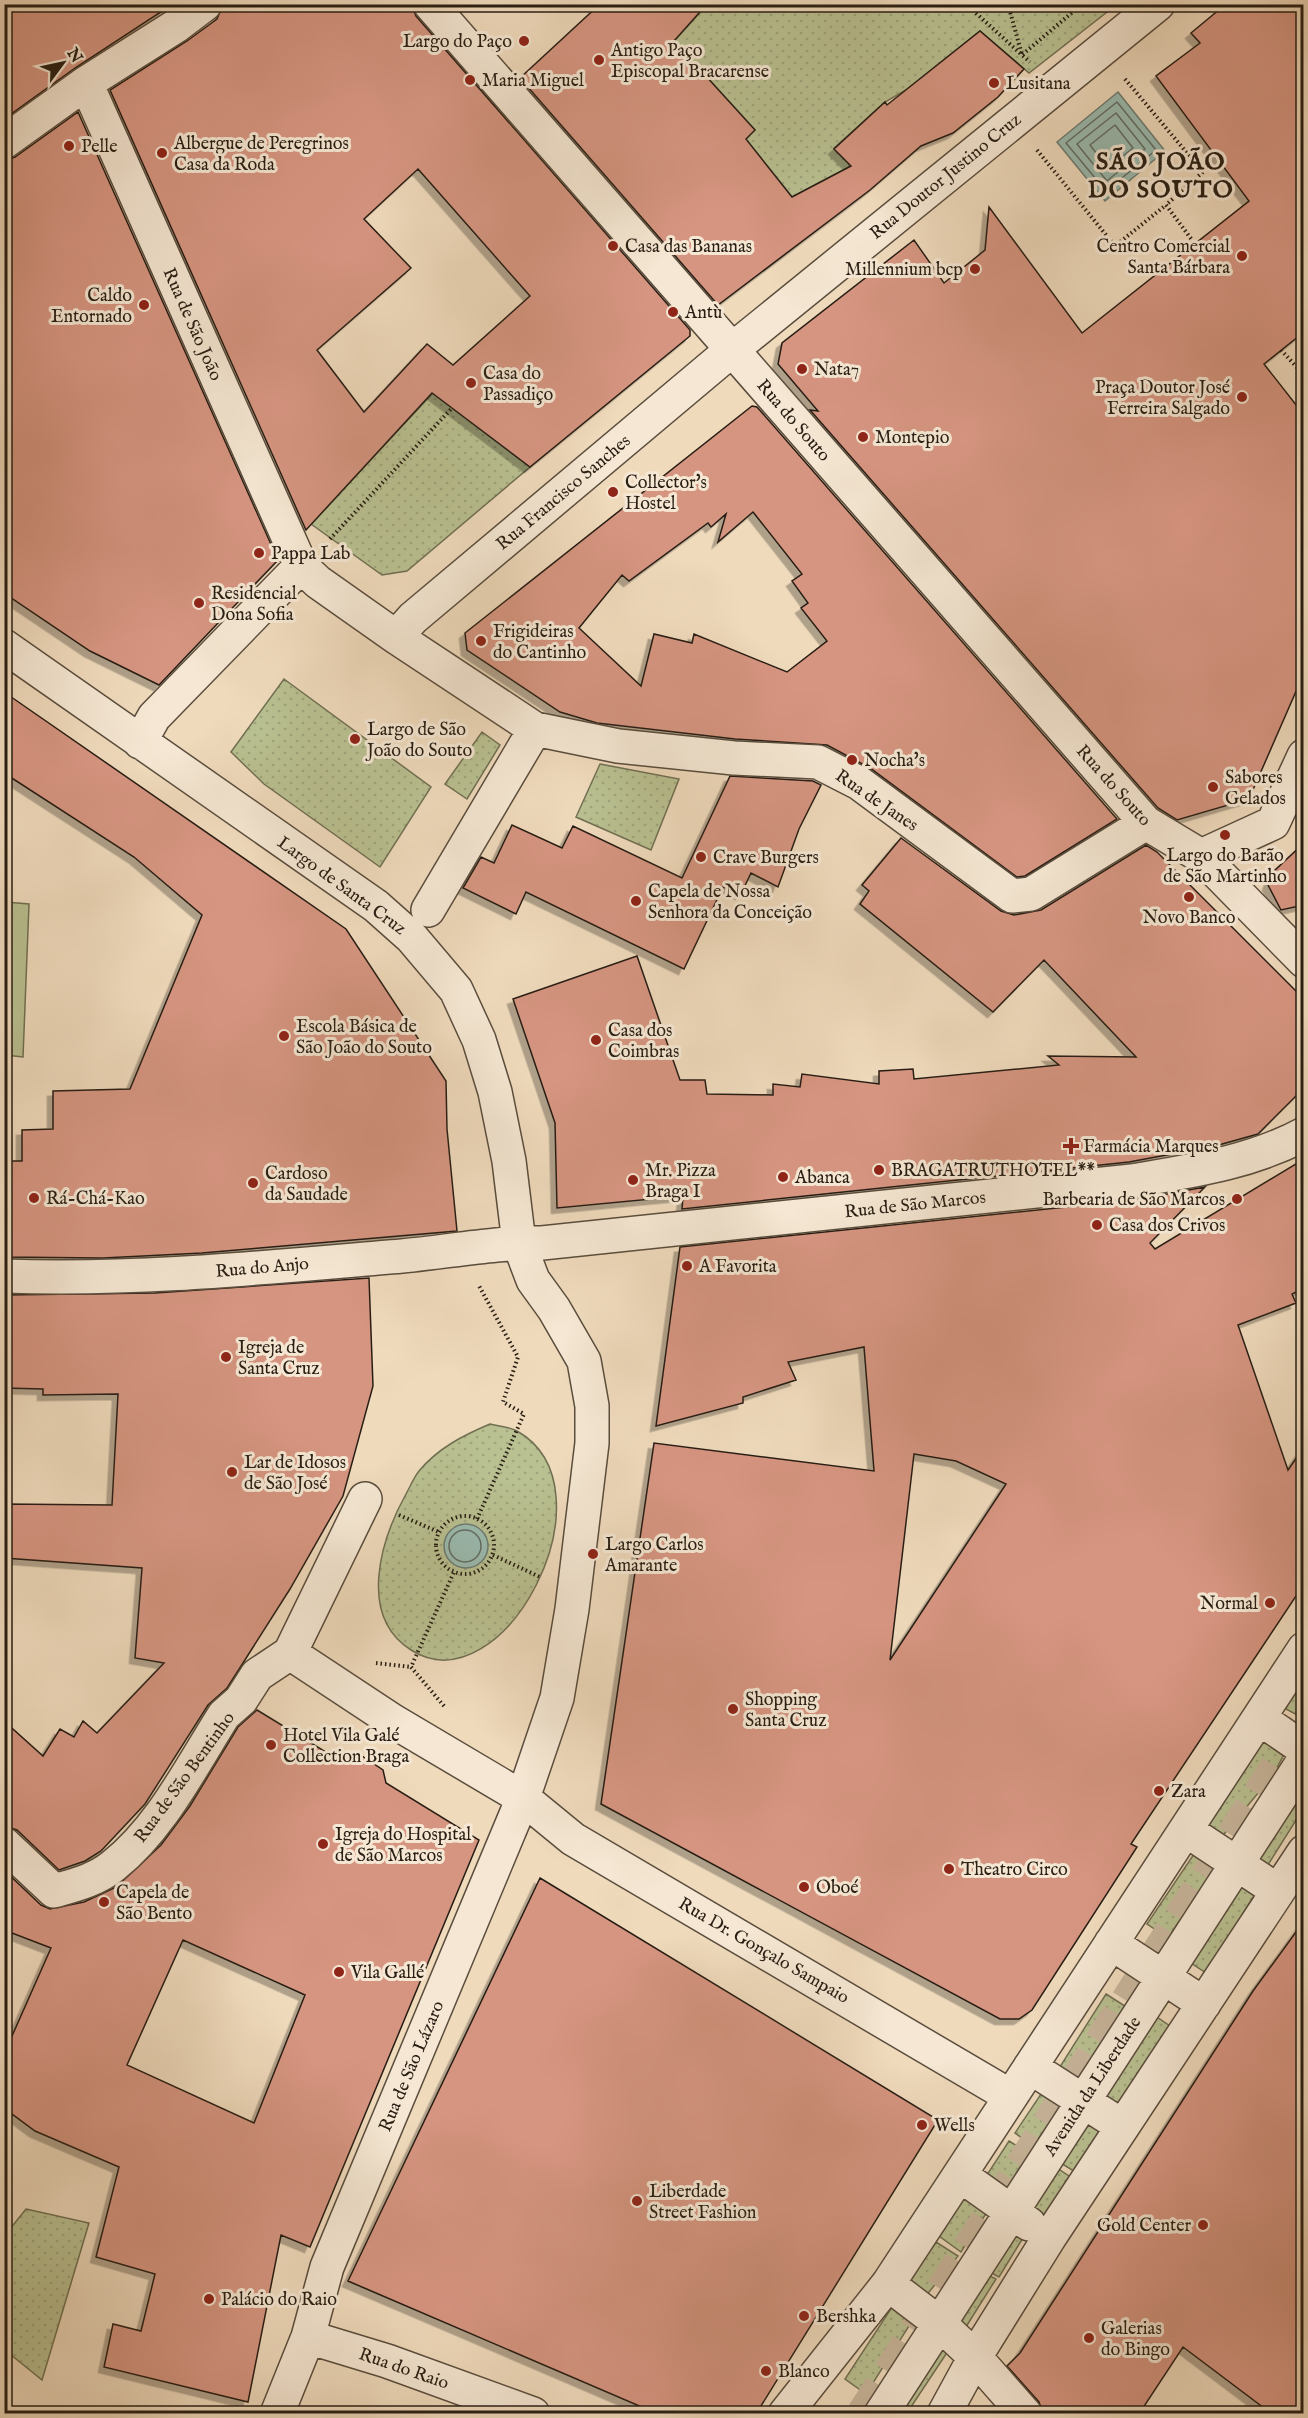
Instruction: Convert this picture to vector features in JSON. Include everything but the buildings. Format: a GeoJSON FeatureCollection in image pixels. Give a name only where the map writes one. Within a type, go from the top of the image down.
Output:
{"type":"FeatureCollection","features":[{"type":"Feature","properties":{"kind":"street"},"geometry":{"type":"LineString","coordinates":[[4,142],[86,82],[176,26],[205,4]]}},
{"type":"Feature","properties":{"kind":"street","name":"Rua Doutor Justino Cruz"},"geometry":{"type":"LineString","coordinates":[[732,349],[1158,4]]}},
{"type":"Feature","properties":{"kind":"street","name":"Rua do Souto"},"geometry":{"type":"LineString","coordinates":[[432,5],[1151,827]]}},
{"type":"Feature","properties":{"kind":"street","name":"Rua de São João"},"geometry":{"type":"LineString","coordinates":[[86,82],[310,574]]}},
{"type":"Feature","properties":{"kind":"street","name":"Rua Francisco Sanches"},"geometry":{"type":"LineString","coordinates":[[396,637],[413,618],[732,349]]}},
{"type":"Feature","properties":{"kind":"street"},"geometry":{"type":"LineString","coordinates":[[140,742],[154,717],[310,574],[396,637],[525,723],[429,910]]}},
{"type":"Feature","properties":{"kind":"street","name":"Largo de Santa Cruz"},"geometry":{"type":"LineString","coordinates":[[4,646],[376,906],[412,938],[456,990],[479,1040],[495,1092],[510,1161],[519,1243]]}},
{"type":"Feature","properties":{"kind":"street","name":"Rua de Janes"},"geometry":{"type":"LineString","coordinates":[[525,723],[618,746],[734,759],[818,762],[859,783],[1012,896],[1031,894],[1151,827]]}},
{"type":"Feature","properties":{"kind":"street"},"geometry":{"type":"LineString","coordinates":[[1202,856],[1273,823],[1304,756]]}},
{"type":"Feature","properties":{"kind":"street"},"geometry":{"type":"LineString","coordinates":[[1151,827],[1202,856],[1304,961]]}},
{"type":"Feature","properties":{"kind":"street","name":"Rua de São Marcos"},"geometry":{"type":"LineString","coordinates":[[519,1243],[542,1243],[1132,1181],[1215,1167],[1281,1146],[1304,1134]]}},
{"type":"Feature","properties":{"kind":"street"},"geometry":{"type":"LineString","coordinates":[[365,1499],[290,1653],[393,1721],[522,1798],[557,1698],[574,1592],[591,1443],[588,1381],[584,1361],[560,1319],[533,1280],[519,1243]]}},
{"type":"Feature","properties":{"kind":"street","name":"Rua do Anjo"},"geometry":{"type":"LineString","coordinates":[[4,1276],[183,1274],[468,1251],[519,1243]]}},
{"type":"Feature","properties":{"kind":"street"},"geometry":{"type":"LineString","coordinates":[[784,2414],[888,2284],[1304,1649]]}},
{"type":"Feature","properties":{"kind":"street","name":"Rua de São Bentinho"},"geometry":{"type":"LineString","coordinates":[[4,1844],[54,1891],[86,1882],[111,1867],[142,1840],[224,1715],[241,1700],[257,1675],[290,1653]]}},
{"type":"Feature","properties":{"kind":"street"},"geometry":{"type":"LineString","coordinates":[[1259,1718],[1304,1749]]}},
{"type":"Feature","properties":{"kind":"street","name":"Avenida da Liberdade"},"geometry":{"type":"LineString","coordinates":[[881,2414],[1304,1760]]}},
{"type":"Feature","properties":{"kind":"street","name":"Rua Dr. Gonçalo Sampaio"},"geometry":{"type":"LineString","coordinates":[[522,1798],[573,1839],[1010,2096]]}},
{"type":"Feature","properties":{"kind":"street","name":"Rua de São Lázaro"},"geometry":{"type":"LineString","coordinates":[[277,2414],[308,2337],[327,2267],[522,1798]]}},
{"type":"Feature","properties":{"kind":"street"},"geometry":{"type":"LineString","coordinates":[[1186,1830],[1235,1865],[1278,1891]]}},
{"type":"Feature","properties":{"kind":"street"},"geometry":{"type":"LineString","coordinates":[[944,2414],[975,2357],[1049,2238],[1304,1852]]}},
{"type":"Feature","properties":{"kind":"street"},"geometry":{"type":"LineString","coordinates":[[1111,1943],[1162,1979],[1204,2004]]}},
{"type":"Feature","properties":{"kind":"street"},"geometry":{"type":"LineString","coordinates":[[1030,2067],[1122,2127]]}},
{"type":"Feature","properties":{"kind":"street"},"geometry":{"type":"LineString","coordinates":[[960,2175],[1049,2238]]}},
{"type":"Feature","properties":{"kind":"street"},"geometry":{"type":"LineString","coordinates":[[888,2284],[939,2322],[975,2357],[1025,2414]]}},
{"type":"Feature","properties":{"kind":"street","name":"Rua do Raio"},"geometry":{"type":"LineString","coordinates":[[308,2337],[387,2361],[533,2414]]}},
{"type":"Feature","properties":{"kind":"path"},"geometry":{"type":"LineString","coordinates":[[966,4],[1022,55]]}},
{"type":"Feature","properties":{"kind":"path"},"geometry":{"type":"LineString","coordinates":[[1008,4],[1022,55]]}},
{"type":"Feature","properties":{"kind":"path"},"geometry":{"type":"LineString","coordinates":[[1022,55],[1082,4]]}},
{"type":"Feature","properties":{"kind":"path"},"geometry":{"type":"LineString","coordinates":[[1013,120],[1115,246],[1203,172],[1101,51]]}},
{"type":"Feature","properties":{"kind":"path"},"geometry":{"type":"LineString","coordinates":[[1166,205],[1195,244]]}},
{"type":"Feature","properties":{"kind":"path"},"geometry":{"type":"LineString","coordinates":[[1281,350],[1304,375]]}},
{"type":"Feature","properties":{"kind":"path"},"geometry":{"type":"LineString","coordinates":[[310,574],[452,408]]}},
{"type":"Feature","properties":{"kind":"path"},"geometry":{"type":"LineString","coordinates":[[474,1277],[518,1357],[504,1402],[524,1414],[477,1519]]}},
{"type":"Feature","properties":{"kind":"path"},"geometry":{"type":"LineString","coordinates":[[395,1513],[439,1532]]}},
{"type":"Feature","properties":{"kind":"path"},"geometry":{"type":"LineString","coordinates":[[457,1517],[477,1519],[489,1528],[494,1540],[492,1555],[488,1564],[478,1571],[467,1574],[454,1572],[444,1565],[438,1555],[436,1542],[439,1532],[447,1522],[457,1517]]}},
{"type":"Feature","properties":{"kind":"path"},"geometry":{"type":"LineString","coordinates":[[492,1555],[574,1592]]}},
{"type":"Feature","properties":{"kind":"path"},"geometry":{"type":"LineString","coordinates":[[448,1711],[411,1667],[454,1572]]}},
{"type":"Feature","properties":{"kind":"green space"},"geometry":{"type":"Polygon","coordinates":[[[707,5],[1116,5],[1029,73],[980,31],[906,90],[885,102],[834,148],[851,166],[792,197],[745,139],[755,130],[674,41],[707,5]]]}},
{"type":"Feature","properties":{"kind":"green space"},"geometry":{"type":"Polygon","coordinates":[[[433,393],[530,467],[407,571],[382,575],[311,524],[433,393]]]}},
{"type":"Feature","properties":{"kind":"green space"},"geometry":{"type":"Polygon","coordinates":[[[284,679],[431,787],[380,867],[264,784],[231,752],[284,679]]]}},
{"type":"Feature","properties":{"kind":"green space"},"geometry":{"type":"Polygon","coordinates":[[[482,732],[500,745],[467,799],[445,784],[482,732]]]}},
{"type":"Feature","properties":{"kind":"green space"},"geometry":{"type":"Polygon","coordinates":[[[600,764],[679,779],[651,850],[576,817],[600,764]]]}},
{"type":"Feature","properties":{"kind":"green space"},"geometry":{"type":"Polygon","coordinates":[[[5,902],[29,904],[23,1057],[5,1055],[5,902]]]}},
{"type":"Feature","properties":{"kind":"green space"},"geometry":{"type":"Polygon","coordinates":[[[490,1424],[517,1431],[545,1459],[556,1498],[552,1541],[537,1584],[512,1622],[481,1649],[446,1660],[411,1650],[394,1635],[384,1618],[379,1598],[382,1554],[397,1512],[419,1471],[452,1443],[490,1424]]]}},
{"type":"Feature","properties":{"kind":"green space"},"geometry":{"type":"Polygon","coordinates":[[[1303,1677],[1304,1718],[1284,1708],[1303,1677]]]}},
{"type":"Feature","properties":{"kind":"green space"},"geometry":{"type":"Polygon","coordinates":[[[1267,1734],[1288,1747],[1273,1775],[1220,1839],[1204,1830],[1267,1734]]]}},
{"type":"Feature","properties":{"kind":"green space"},"geometry":{"type":"Polygon","coordinates":[[[1303,1771],[1303,1809],[1266,1868],[1246,1857],[1303,1771]]]}},
{"type":"Feature","properties":{"kind":"green space"},"geometry":{"type":"Polygon","coordinates":[[[1198,1848],[1219,1862],[1168,1938],[1147,1924],[1198,1848]]]}},
{"type":"Feature","properties":{"kind":"green space"},"geometry":{"type":"Polygon","coordinates":[[[1239,1880],[1257,1891],[1206,1973],[1188,1961],[1239,1880]]]}},
{"type":"Feature","properties":{"kind":"green space"},"geometry":{"type":"Polygon","coordinates":[[[1106,1994],[1128,2008],[1080,2084],[1058,2070],[1106,1994]]]}},
{"type":"Feature","properties":{"kind":"green space"},"geometry":{"type":"Polygon","coordinates":[[[1151,2013],[1170,2026],[1120,2106],[1100,2093],[1151,2013]]]}},
{"type":"Feature","properties":{"kind":"green space"},"geometry":{"type":"Polygon","coordinates":[[[1047,2085],[1067,2099],[1033,2146],[1015,2133],[1047,2085]]]}},
{"type":"Feature","properties":{"kind":"green space"},"geometry":{"type":"Polygon","coordinates":[[[1089,2114],[1107,2126],[1077,2173],[1059,2162],[1089,2114]]]}},
{"type":"Feature","properties":{"kind":"green space"},"geometry":{"type":"Polygon","coordinates":[[[1009,2141],[1028,2153],[1004,2195],[983,2181],[1009,2141]]]}},
{"type":"Feature","properties":{"kind":"green space"},"geometry":{"type":"Polygon","coordinates":[[[1054,2166],[1072,2178],[1043,2219],[1021,2206],[1054,2166]]]}},
{"type":"Feature","properties":{"kind":"green space"},"geometry":{"type":"Polygon","coordinates":[[[970,2189],[991,2206],[961,2252],[939,2236],[970,2189]]]}},
{"type":"Feature","properties":{"kind":"green space"},"geometry":{"type":"Polygon","coordinates":[[[26,2209],[89,2223],[42,2380],[5,2350],[5,2235],[26,2209]]]}},
{"type":"Feature","properties":{"kind":"green space"},"geometry":{"type":"Polygon","coordinates":[[[1006,2220],[1026,2233],[999,2277],[982,2268],[1006,2220]]]}},
{"type":"Feature","properties":{"kind":"green space"},"geometry":{"type":"Polygon","coordinates":[[[936,2242],[958,2256],[925,2297],[906,2284],[936,2242]]]}},
{"type":"Feature","properties":{"kind":"green space"},"geometry":{"type":"Polygon","coordinates":[[[980,2271],[996,2279],[964,2330],[947,2315],[980,2271]]]}},
{"type":"Feature","properties":{"kind":"green space"},"geometry":{"type":"Polygon","coordinates":[[[894,2304],[914,2318],[866,2394],[845,2379],[894,2304]]]}},
{"type":"Feature","properties":{"kind":"green space"},"geometry":{"type":"Polygon","coordinates":[[[952,2345],[907,2413],[897,2413],[916,2355],[952,2345]]]}},
{"type":"Feature","properties":{"kind":"water"},"geometry":{"type":"Polygon","coordinates":[[[1118,92],[1165,151],[1105,201],[1057,142],[1118,92]]]}},
{"type":"Feature","properties":{"kind":"water"},"geometry":{"type":"Polygon","coordinates":[[[466,1524],[482,1530],[488,1546],[482,1562],[466,1568],[450,1562],[444,1546],[450,1530],[466,1524]]]}},
{"type":"Feature","properties":{"kind":"tunnel"},"geometry":{"type":"LineString","coordinates":[[863,2414],[1304,1724]]}},
{"type":"Feature","properties":{"kind":"place","name":"Largo do Paço"},"geometry":{"type":"Point","coordinates":[524,41]}},
{"type":"Feature","properties":{"kind":"place","name":"Antigo Paço Episcopal Bracarense"},"geometry":{"type":"Point","coordinates":[599,60]}},
{"type":"Feature","properties":{"kind":"place","name":"Maria Miguel"},"geometry":{"type":"Point","coordinates":[470,80]}},
{"type":"Feature","properties":{"kind":"place","name":"Lusitana"},"geometry":{"type":"Point","coordinates":[994,83]}},
{"type":"Feature","properties":{"kind":"place","name":"Pelle"},"geometry":{"type":"Point","coordinates":[69,146]}},
{"type":"Feature","properties":{"kind":"place","name":"Albergue de Peregrinos Casa da Roda"},"geometry":{"type":"Point","coordinates":[162,153]}},
{"type":"Feature","properties":{"kind":"place","name":"Casa das Bananas"},"geometry":{"type":"Point","coordinates":[613,246]}},
{"type":"Feature","properties":{"kind":"place","name":"Centro Comercial Santa Bárbara"},"geometry":{"type":"Point","coordinates":[1242,256]}},
{"type":"Feature","properties":{"kind":"place","name":"Millennium bcp"},"geometry":{"type":"Point","coordinates":[975,269]}},
{"type":"Feature","properties":{"kind":"place","name":"Caldo Entornado"},"geometry":{"type":"Point","coordinates":[144,305]}},
{"type":"Feature","properties":{"kind":"place","name":"Antù"},"geometry":{"type":"Point","coordinates":[673,312]}},
{"type":"Feature","properties":{"kind":"place","name":"Nata7"},"geometry":{"type":"Point","coordinates":[802,369]}},
{"type":"Feature","properties":{"kind":"place","name":"Casa do Passadiço"},"geometry":{"type":"Point","coordinates":[471,383]}},
{"type":"Feature","properties":{"kind":"place","name":"Praça Doutor José Ferreira Salgado"},"geometry":{"type":"Point","coordinates":[1242,397]}},
{"type":"Feature","properties":{"kind":"place","name":"Montepio"},"geometry":{"type":"Point","coordinates":[863,437]}},
{"type":"Feature","properties":{"kind":"place","name":"Collector's Hostel"},"geometry":{"type":"Point","coordinates":[613,492]}},
{"type":"Feature","properties":{"kind":"place","name":"Pappa Lab"},"geometry":{"type":"Point","coordinates":[259,553]}},
{"type":"Feature","properties":{"kind":"place","name":"Residencial Dona Sofia"},"geometry":{"type":"Point","coordinates":[199,603]}},
{"type":"Feature","properties":{"kind":"place","name":"Frigideiras do Cantinho"},"geometry":{"type":"Point","coordinates":[481,641]}},
{"type":"Feature","properties":{"kind":"place","name":"Largo de São João do Souto"},"geometry":{"type":"Point","coordinates":[355,739]}},
{"type":"Feature","properties":{"kind":"place","name":"Nocha's"},"geometry":{"type":"Point","coordinates":[852,760]}},
{"type":"Feature","properties":{"kind":"place","name":"Sabores Gelados"},"geometry":{"type":"Point","coordinates":[1213,787]}},
{"type":"Feature","properties":{"kind":"place","name":"Largo do Barão de São Martinho"},"geometry":{"type":"Point","coordinates":[1225,835]}},
{"type":"Feature","properties":{"kind":"place","name":"Crave Burgers"},"geometry":{"type":"Point","coordinates":[701,857]}},
{"type":"Feature","properties":{"kind":"place","name":"Novo Banco"},"geometry":{"type":"Point","coordinates":[1189,897]}},
{"type":"Feature","properties":{"kind":"place","name":"Capela de Nossa Senhora da Conceição"},"geometry":{"type":"Point","coordinates":[636,901]}},
{"type":"Feature","properties":{"kind":"place","name":"Escola Básica de São João do Souto"},"geometry":{"type":"Point","coordinates":[284,1036]}},
{"type":"Feature","properties":{"kind":"place","name":"Casa dos Coimbras"},"geometry":{"type":"Point","coordinates":[596,1040]}},
{"type":"Feature","properties":{"kind":"place","name":"Farmácia Marques"},"geometry":{"type":"Point","coordinates":[1071,1146]}},
{"type":"Feature","properties":{"kind":"place","name":"BRAGATRUTHOTEL**"},"geometry":{"type":"Point","coordinates":[879,1170]}},
{"type":"Feature","properties":{"kind":"place","name":"Abanca"},"geometry":{"type":"Point","coordinates":[783,1177]}},
{"type":"Feature","properties":{"kind":"place","name":"Mr. Pizza Braga I"},"geometry":{"type":"Point","coordinates":[633,1180]}},
{"type":"Feature","properties":{"kind":"place","name":"Cardoso da Saudade"},"geometry":{"type":"Point","coordinates":[253,1183]}},
{"type":"Feature","properties":{"kind":"place","name":"Rá-Chá-Kao"},"geometry":{"type":"Point","coordinates":[34,1198]}},
{"type":"Feature","properties":{"kind":"place","name":"Barbearia de São Marcos"},"geometry":{"type":"Point","coordinates":[1237,1199]}},
{"type":"Feature","properties":{"kind":"place","name":"Casa dos Crivos"},"geometry":{"type":"Point","coordinates":[1097,1225]}},
{"type":"Feature","properties":{"kind":"place","name":"A Favorita"},"geometry":{"type":"Point","coordinates":[687,1266]}},
{"type":"Feature","properties":{"kind":"place","name":"Igreja de Santa Cruz"},"geometry":{"type":"Point","coordinates":[226,1357]}},
{"type":"Feature","properties":{"kind":"place","name":"Lar de Idosos de São José"},"geometry":{"type":"Point","coordinates":[232,1472]}},
{"type":"Feature","properties":{"kind":"place","name":"Largo Carlos Amarante"},"geometry":{"type":"Point","coordinates":[593,1554]}},
{"type":"Feature","properties":{"kind":"place","name":"Normal"},"geometry":{"type":"Point","coordinates":[1270,1603]}},
{"type":"Feature","properties":{"kind":"place","name":"Shopping Santa Cruz"},"geometry":{"type":"Point","coordinates":[733,1709]}},
{"type":"Feature","properties":{"kind":"place","name":"Hotel Vila Galé Collection Braga"},"geometry":{"type":"Point","coordinates":[271,1745]}},
{"type":"Feature","properties":{"kind":"place","name":"Zara"},"geometry":{"type":"Point","coordinates":[1159,1791]}},
{"type":"Feature","properties":{"kind":"place","name":"Igreja do Hospital de São Marcos"},"geometry":{"type":"Point","coordinates":[323,1844]}},
{"type":"Feature","properties":{"kind":"place","name":"Theatro Circo"},"geometry":{"type":"Point","coordinates":[949,1869]}},
{"type":"Feature","properties":{"kind":"place","name":"Oboé"},"geometry":{"type":"Point","coordinates":[804,1887]}},
{"type":"Feature","properties":{"kind":"place","name":"Capela de São Bento"},"geometry":{"type":"Point","coordinates":[104,1902]}},
{"type":"Feature","properties":{"kind":"place","name":"Vila Gallé"},"geometry":{"type":"Point","coordinates":[339,1972]}},
{"type":"Feature","properties":{"kind":"place","name":"Wells"},"geometry":{"type":"Point","coordinates":[922,2125]}},
{"type":"Feature","properties":{"kind":"place","name":"Liberdade Street Fashion"},"geometry":{"type":"Point","coordinates":[637,2201]}},
{"type":"Feature","properties":{"kind":"place","name":"Gold Center"},"geometry":{"type":"Point","coordinates":[1203,2225]}},
{"type":"Feature","properties":{"kind":"place","name":"Palácio do Raio"},"geometry":{"type":"Point","coordinates":[209,2299]}},
{"type":"Feature","properties":{"kind":"place","name":"Bershka"},"geometry":{"type":"Point","coordinates":[804,2316]}},
{"type":"Feature","properties":{"kind":"place","name":"Galerias do Bingo"},"geometry":{"type":"Point","coordinates":[1089,2338]}},
{"type":"Feature","properties":{"kind":"place","name":"Blanco"},"geometry":{"type":"Point","coordinates":[766,2371]}},
{"type":"Feature","properties":{"kind":"district","name":"SÃO JOÃO DO SOUTO"},"geometry":{"type":"Point","coordinates":[1161,175]}}]}
